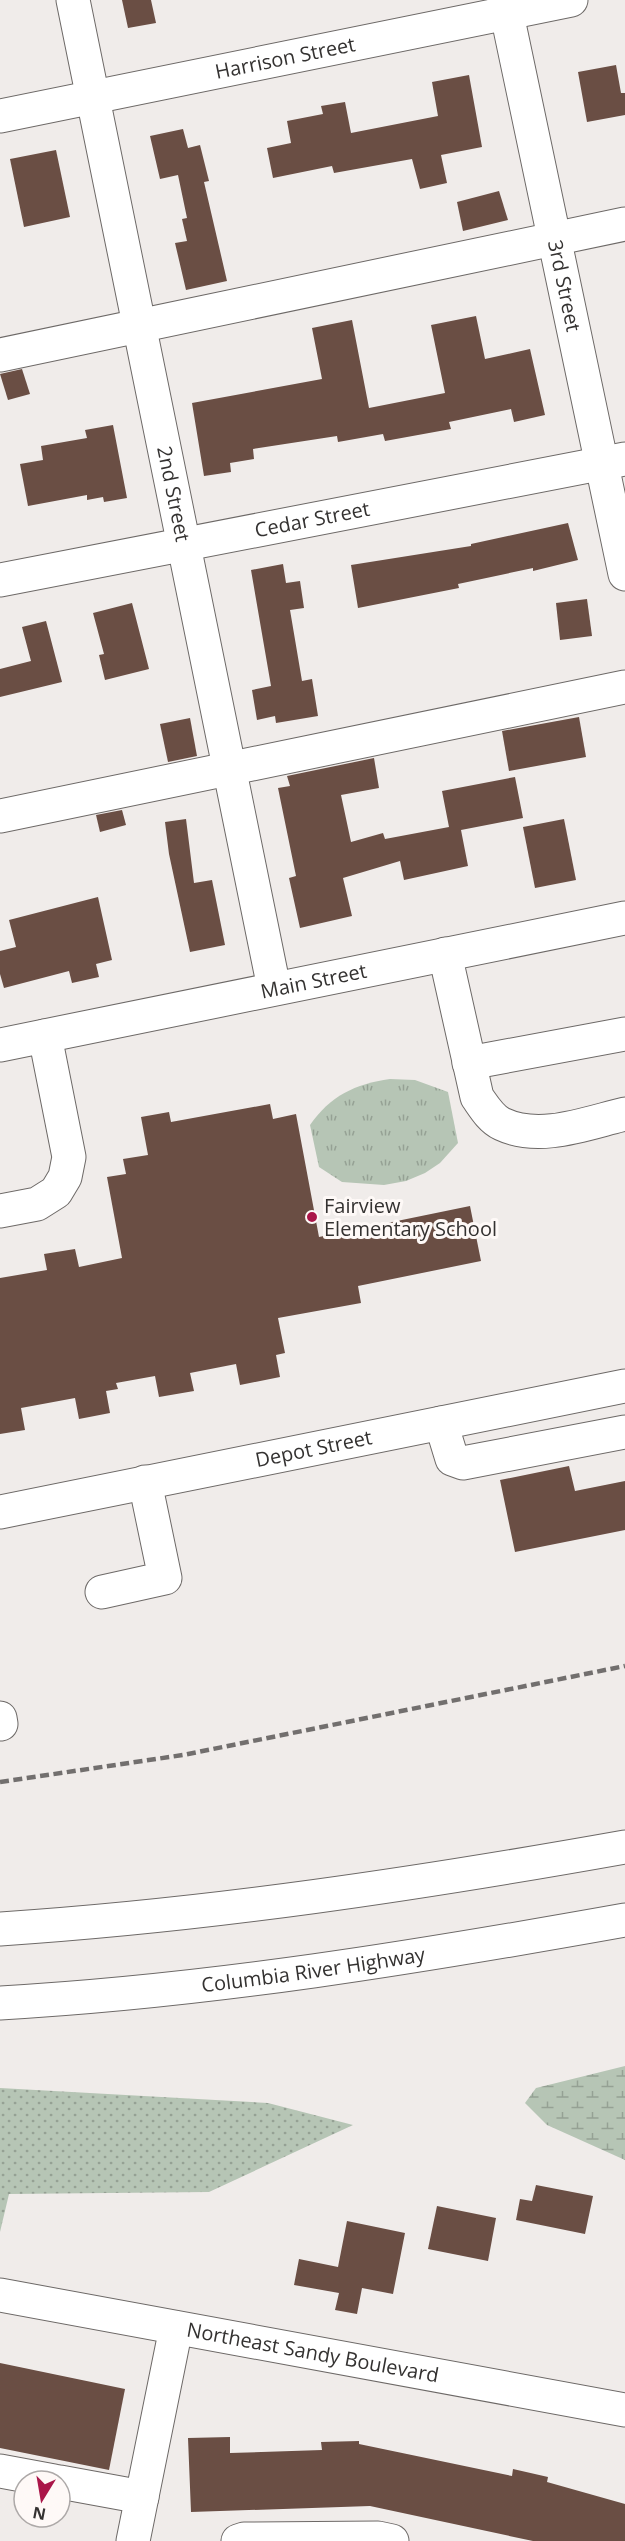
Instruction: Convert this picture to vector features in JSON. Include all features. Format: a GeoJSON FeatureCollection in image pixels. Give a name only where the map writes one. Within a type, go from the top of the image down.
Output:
{"type":"FeatureCollection","features":[{"type":"Feature","properties":{"kind":"main road","name":"2nd Street"},"geometry":{"type":"LineString","coordinates":[[74,0],[274,988]]}},
{"type":"Feature","properties":{"kind":"main road","name":"Harrison Street"},"geometry":{"type":"LineString","coordinates":[[0,116],[93,98],[506,6],[570,0]]}},
{"type":"Feature","properties":{"kind":"main road","name":"3rd Street"},"geometry":{"type":"LineString","coordinates":[[506,6],[555,239],[614,461],[625,574]]}},
{"type":"Feature","properties":{"kind":"main road"},"geometry":{"type":"LineString","coordinates":[[0,355],[625,224]]}},
{"type":"Feature","properties":{"kind":"main road","name":"Cedar Street"},"geometry":{"type":"LineString","coordinates":[[0,580],[614,461]]}},
{"type":"Feature","properties":{"kind":"main road"},"geometry":{"type":"LineString","coordinates":[[0,816],[625,687]]}},
{"type":"Feature","properties":{"kind":"main road","name":"Main Street"},"geometry":{"type":"LineString","coordinates":[[0,1045],[625,918]]}},
{"type":"Feature","properties":{"kind":"main road"},"geometry":{"type":"LineString","coordinates":[[445,954],[477,1097],[486,1111],[501,1124],[540,1133],[625,1114]]}},
{"type":"Feature","properties":{"kind":"main road"},"geometry":{"type":"LineString","coordinates":[[470,1063],[625,1034]]}},
{"type":"Feature","properties":{"kind":"main road"},"geometry":{"type":"LineString","coordinates":[[0,1211],[37,1204],[56,1192],[65,1177],[69,1157],[45,1036]]}},
{"type":"Feature","properties":{"kind":"main road","name":"Depot Street"},"geometry":{"type":"LineString","coordinates":[[0,1512],[625,1386]]}},
{"type":"Feature","properties":{"kind":"main road"},"geometry":{"type":"LineString","coordinates":[[441,1423],[452,1459],[463,1463],[625,1432]]}},
{"type":"Feature","properties":{"kind":"main road"},"geometry":{"type":"LineString","coordinates":[[102,1592],[165,1578],[145,1482]]}},
{"type":"Feature","properties":{"kind":"main road"},"geometry":{"type":"LineString","coordinates":[[0,1491],[35,1504]]}},
{"type":"Feature","properties":{"kind":"main road"},"geometry":{"type":"LineString","coordinates":[[0,1929],[86,1923],[274,1903],[625,1846]]}},
{"type":"Feature","properties":{"kind":"main road","name":"Columbia River Highway"},"geometry":{"type":"LineString","coordinates":[[0,2003],[187,1988],[298,1974],[421,1956],[625,1920]]}},
{"type":"Feature","properties":{"kind":"main road","name":"Northeast Sandy Boulevard"},"geometry":{"type":"LineString","coordinates":[[0,2295],[625,2410]]}},
{"type":"Feature","properties":{"kind":"main road"},"geometry":{"type":"LineString","coordinates":[[133,2541],[176,2328]]}},
{"type":"Feature","properties":{"kind":"main road"},"geometry":{"type":"LineString","coordinates":[[72,2484],[142,2497]]}},
{"type":"Feature","properties":{"kind":"main road"},"geometry":{"type":"LineString","coordinates":[[238,2541],[244,2539],[378,2538],[392,2541]]}},
{"type":"Feature","properties":{"kind":"green space"},"geometry":{"type":"Polygon","coordinates":[[[390,1079],[415,1080],[448,1092],[458,1143],[440,1163],[425,1173],[406,1181],[384,1185],[342,1182],[319,1167],[310,1125],[326,1106],[344,1093],[366,1084],[390,1079]]]}},
{"type":"Feature","properties":{"kind":"green space"},"geometry":{"type":"Polygon","coordinates":[[[625,2066],[625,2160],[547,2125],[525,2103],[536,2088],[625,2066]]]}},
{"type":"Feature","properties":{"kind":"green space"},"geometry":{"type":"Polygon","coordinates":[[[0,2088],[268,2103],[353,2125],[209,2192],[9,2194],[0,2232],[0,2088]]]}},
{"type":"Feature","properties":{"kind":"building"},"geometry":{"type":"Polygon","coordinates":[[[122,0],[151,0],[156,23],[128,28],[122,0]]]}},
{"type":"Feature","properties":{"kind":"building"},"geometry":{"type":"Polygon","coordinates":[[[616,65],[621,93],[625,93],[625,115],[587,122],[578,72],[616,65]]]}},
{"type":"Feature","properties":{"kind":"building"},"geometry":{"type":"Polygon","coordinates":[[[469,75],[482,147],[441,155],[447,183],[420,189],[412,159],[334,173],[332,166],[273,178],[267,148],[291,143],[287,121],[323,114],[321,106],[345,102],[351,133],[438,116],[432,82],[469,75]]]}},
{"type":"Feature","properties":{"kind":"building"},"geometry":{"type":"Polygon","coordinates":[[[183,129],[188,148],[200,145],[209,181],[204,182],[227,281],[186,290],[175,243],[187,241],[182,219],[187,218],[178,175],[160,179],[150,136],[183,129]]]}},
{"type":"Feature","properties":{"kind":"building"},"geometry":{"type":"Polygon","coordinates":[[[56,150],[70,217],[24,227],[10,159],[56,150]]]}},
{"type":"Feature","properties":{"kind":"building"},"geometry":{"type":"Polygon","coordinates":[[[499,191],[508,220],[463,231],[457,202],[499,191]]]}},
{"type":"Feature","properties":{"kind":"building"},"geometry":{"type":"Polygon","coordinates":[[[476,316],[485,359],[530,349],[545,415],[514,422],[511,409],[449,422],[451,429],[385,441],[383,434],[338,442],[337,436],[253,449],[254,459],[230,463],[231,472],[204,476],[192,403],[322,379],[312,328],[352,320],[369,408],[445,393],[431,325],[476,316]]]}},
{"type":"Feature","properties":{"kind":"building"},"geometry":{"type":"Polygon","coordinates":[[[22,369],[30,394],[8,400],[0,374],[22,369]]]}},
{"type":"Feature","properties":{"kind":"building"},"geometry":{"type":"Polygon","coordinates":[[[113,425],[127,498],[104,502],[103,497],[87,500],[87,495],[28,506],[20,464],[43,460],[41,446],[87,438],[85,430],[113,425]]]}},
{"type":"Feature","properties":{"kind":"building"},"geometry":{"type":"Polygon","coordinates":[[[568,523],[578,560],[533,571],[533,568],[458,584],[459,588],[358,608],[351,565],[471,546],[471,544],[568,523]]]}},
{"type":"Feature","properties":{"kind":"building"},"geometry":{"type":"Polygon","coordinates":[[[283,564],[286,583],[300,581],[304,608],[290,610],[302,681],[312,679],[318,716],[276,723],[275,716],[257,720],[252,690],[271,686],[251,570],[283,564]]]}},
{"type":"Feature","properties":{"kind":"building"},"geometry":{"type":"Polygon","coordinates":[[[587,599],[592,636],[560,640],[556,603],[587,599]]]}},
{"type":"Feature","properties":{"kind":"building"},"geometry":{"type":"Polygon","coordinates":[[[132,603],[149,669],[105,680],[99,655],[104,654],[93,613],[132,603]]]}},
{"type":"Feature","properties":{"kind":"building"},"geometry":{"type":"Polygon","coordinates":[[[46,621],[62,682],[0,697],[0,669],[31,661],[22,627],[46,621]]]}},
{"type":"Feature","properties":{"kind":"building"},"geometry":{"type":"Polygon","coordinates":[[[579,717],[586,757],[509,771],[502,731],[579,717]]]}},
{"type":"Feature","properties":{"kind":"building"},"geometry":{"type":"Polygon","coordinates":[[[190,718],[197,756],[168,762],[160,724],[190,718]]]}},
{"type":"Feature","properties":{"kind":"building"},"geometry":{"type":"Polygon","coordinates":[[[374,758],[379,788],[341,795],[351,842],[383,833],[385,839],[449,827],[442,791],[515,777],[523,818],[461,830],[468,866],[404,880],[400,861],[343,878],[352,916],[300,928],[289,878],[296,876],[278,788],[290,786],[287,776],[374,758]]]}},
{"type":"Feature","properties":{"kind":"building"},"geometry":{"type":"Polygon","coordinates":[[[122,810],[126,825],[100,832],[96,815],[122,810]]]}},
{"type":"Feature","properties":{"kind":"building"},"geometry":{"type":"Polygon","coordinates":[[[186,819],[194,883],[212,880],[225,945],[190,952],[169,854],[165,822],[186,819]]]}},
{"type":"Feature","properties":{"kind":"building"},"geometry":{"type":"Polygon","coordinates":[[[564,819],[576,880],[535,888],[523,827],[564,819]]]}},
{"type":"Feature","properties":{"kind":"building"},"geometry":{"type":"Polygon","coordinates":[[[98,897],[112,960],[96,964],[99,977],[72,983],[69,971],[4,988],[0,974],[0,951],[16,947],[9,920],[98,897]]]}},
{"type":"Feature","properties":{"kind":"building"},"geometry":{"type":"Polygon","coordinates":[[[270,1104],[273,1119],[296,1114],[319,1237],[470,1206],[481,1261],[358,1286],[361,1303],[278,1318],[285,1353],[276,1355],[280,1377],[240,1385],[236,1364],[190,1373],[194,1391],[159,1397],[155,1376],[116,1383],[118,1389],[106,1391],[110,1413],[79,1419],[75,1398],[21,1408],[25,1430],[0,1434],[0,1278],[47,1270],[44,1254],[75,1249],[79,1267],[122,1258],[107,1177],[126,1174],[123,1159],[148,1155],[141,1117],[169,1112],[171,1122],[270,1104]]]}},
{"type":"Feature","properties":{"kind":"building"},"geometry":{"type":"Polygon","coordinates":[[[569,1466],[575,1491],[625,1481],[625,1530],[515,1552],[500,1480],[569,1466]]]}},
{"type":"Feature","properties":{"kind":"building"},"geometry":{"type":"Polygon","coordinates":[[[536,2185],[593,2196],[585,2234],[516,2220],[520,2199],[532,2201],[536,2185]]]}},
{"type":"Feature","properties":{"kind":"building"},"geometry":{"type":"Polygon","coordinates":[[[437,2206],[496,2218],[488,2261],[428,2249],[437,2206]]]}},
{"type":"Feature","properties":{"kind":"building"},"geometry":{"type":"Polygon","coordinates":[[[347,2221],[405,2233],[393,2294],[362,2288],[357,2314],[335,2310],[339,2293],[294,2285],[299,2259],[338,2267],[347,2221]]]}},
{"type":"Feature","properties":{"kind":"building"},"geometry":{"type":"Polygon","coordinates":[[[0,2363],[125,2389],[109,2470],[0,2448],[0,2363]]]}},
{"type":"Feature","properties":{"kind":"building"},"geometry":{"type":"Polygon","coordinates":[[[230,2437],[230,2453],[322,2450],[321,2442],[359,2441],[359,2444],[512,2476],[513,2469],[548,2477],[547,2482],[625,2504],[625,2541],[533,2541],[370,2506],[191,2512],[188,2438],[230,2437]]]}},
{"type":"Feature","properties":{"kind":"railway"},"geometry":{"type":"LineString","coordinates":[[0,1782],[183,1755],[625,1666]]}},
{"type":"Feature","properties":{"kind":"place","name":"Fairview Elementary School"},"geometry":{"type":"Point","coordinates":[312,1217]}}]}
